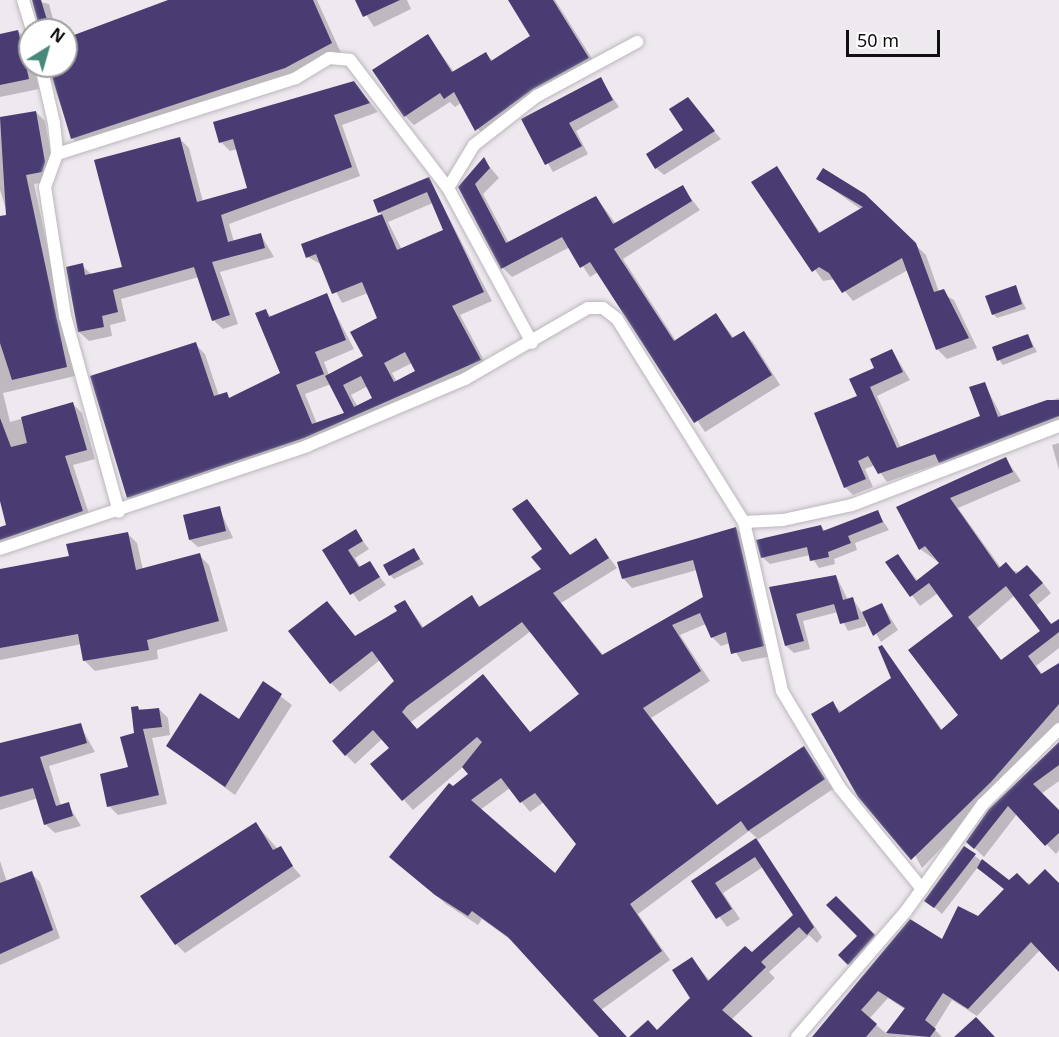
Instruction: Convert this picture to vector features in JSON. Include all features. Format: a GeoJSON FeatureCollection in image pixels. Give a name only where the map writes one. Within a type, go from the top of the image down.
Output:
{"type":"FeatureCollection","features":[{"type":"Feature","properties":{"kind":"street"},"geometry":{"type":"LineString","coordinates":[[22,0],[28,18]]}},
{"type":"Feature","properties":{"kind":"street"},"geometry":{"type":"LineString","coordinates":[[448,188],[474,145],[537,96],[637,42]]}},
{"type":"Feature","properties":{"kind":"street"},"geometry":{"type":"LineString","coordinates":[[57,154],[296,78],[338,57],[357,65],[448,188],[532,343]]}},
{"type":"Feature","properties":{"kind":"street"},"geometry":{"type":"LineString","coordinates":[[43,78],[57,154],[45,187],[65,316],[119,512]]}},
{"type":"Feature","properties":{"kind":"street"},"geometry":{"type":"LineString","coordinates":[[0,549],[119,512],[307,446],[465,379],[532,343],[588,308],[603,308],[617,319],[744,522],[782,691],[840,788],[922,889]]}},
{"type":"Feature","properties":{"kind":"street"},"geometry":{"type":"LineString","coordinates":[[744,522],[783,520],[852,505],[1059,426]]}},
{"type":"Feature","properties":{"kind":"street"},"geometry":{"type":"LineString","coordinates":[[797,1037],[922,889],[983,804],[1059,729]]}},
{"type":"Feature","properties":{"kind":"building"},"geometry":{"type":"Polygon","coordinates":[[[32,0],[41,0],[46,18],[37,18],[32,0]]]}},
{"type":"Feature","properties":{"kind":"building"},"geometry":{"type":"Polygon","coordinates":[[[168,0],[313,0],[332,43],[285,68],[71,139],[53,78],[78,78],[78,34],[168,0]]]}},
{"type":"Feature","properties":{"kind":"building"},"geometry":{"type":"Polygon","coordinates":[[[355,0],[400,0],[363,17],[355,0]]]}},
{"type":"Feature","properties":{"kind":"building"},"geometry":{"type":"Polygon","coordinates":[[[508,0],[553,0],[589,58],[533,89],[475,131],[454,92],[444,99],[440,93],[404,117],[372,70],[428,34],[452,72],[486,52],[491,61],[530,36],[508,0]]]}},
{"type":"Feature","properties":{"kind":"building"},"geometry":{"type":"Polygon","coordinates":[[[18,30],[18,78],[29,79],[0,85],[0,34],[18,30]]]}},
{"type":"Feature","properties":{"kind":"building"},"geometry":{"type":"Polygon","coordinates":[[[601,77],[613,100],[569,123],[582,146],[545,165],[521,119],[601,77]]]}},
{"type":"Feature","properties":{"kind":"building"},"geometry":{"type":"Polygon","coordinates":[[[354,81],[370,103],[334,115],[352,167],[221,215],[228,242],[261,233],[265,248],[212,262],[230,315],[212,321],[194,267],[113,290],[118,312],[102,316],[104,327],[78,332],[66,267],[83,263],[85,275],[122,267],[94,160],[180,137],[197,202],[247,188],[233,139],[219,143],[213,122],[354,81]]]}},
{"type":"Feature","properties":{"kind":"building"},"geometry":{"type":"Polygon","coordinates":[[[688,97],[715,131],[655,169],[646,154],[683,130],[669,109],[688,97]]]}},
{"type":"Feature","properties":{"kind":"building"},"geometry":{"type":"Polygon","coordinates":[[[36,111],[45,162],[42,172],[26,175],[67,367],[12,380],[0,343],[0,216],[6,215],[0,117],[36,111]]]}},
{"type":"Feature","properties":{"kind":"building"},"geometry":{"type":"Polygon","coordinates":[[[484,157],[490,168],[475,184],[506,243],[596,196],[613,224],[683,185],[692,201],[614,249],[674,341],[716,313],[732,338],[744,331],[772,375],[694,423],[590,262],[580,268],[562,237],[501,269],[458,187],[484,157]]]}},
{"type":"Feature","properties":{"kind":"building"},"geometry":{"type":"Polygon","coordinates":[[[777,166],[819,233],[863,207],[816,179],[823,168],[865,194],[916,243],[934,292],[944,289],[969,338],[936,350],[902,258],[842,293],[829,273],[819,267],[812,272],[751,182],[777,166]]]}},
{"type":"Feature","properties":{"kind":"building"},"geometry":{"type":"Polygon","coordinates":[[[429,177],[484,292],[452,306],[481,360],[304,438],[127,498],[90,376],[196,342],[214,396],[227,392],[229,398],[280,373],[255,313],[266,309],[269,317],[327,293],[346,340],[315,352],[324,374],[296,385],[312,424],[344,413],[325,376],[363,356],[350,332],[377,318],[362,282],[332,294],[316,254],[306,258],[301,244],[382,214],[397,250],[443,230],[427,192],[378,213],[373,200],[429,177]],[[405,352],[384,363],[394,382],[415,371],[405,352]],[[361,376],[343,385],[354,407],[372,398],[361,376]]]}},
{"type":"Feature","properties":{"kind":"building"},"geometry":{"type":"Polygon","coordinates":[[[1016,285],[1022,304],[992,315],[985,296],[1016,285]]]}},
{"type":"Feature","properties":{"kind":"building"},"geometry":{"type":"Polygon","coordinates":[[[1028,334],[1033,347],[997,361],[992,347],[1028,334]]]}},
{"type":"Feature","properties":{"kind":"building"},"geometry":{"type":"Polygon","coordinates":[[[892,349],[903,372],[870,387],[897,448],[980,416],[969,387],[985,382],[998,417],[1047,400],[1059,400],[1059,416],[939,463],[935,454],[878,474],[868,456],[858,461],[866,479],[844,488],[814,413],[857,396],[849,379],[874,368],[870,359],[892,349]]]}},
{"type":"Feature","properties":{"kind":"building"},"geometry":{"type":"Polygon","coordinates":[[[73,402],[87,450],[65,456],[83,511],[0,540],[0,527],[6,525],[0,501],[0,418],[11,447],[27,443],[21,417],[73,402]]]}},
{"type":"Feature","properties":{"kind":"building"},"geometry":{"type":"Polygon","coordinates":[[[1006,457],[1013,472],[950,498],[999,568],[1006,562],[1016,574],[1027,565],[1043,583],[1029,595],[1051,624],[1059,619],[1059,632],[1028,656],[1041,674],[1059,663],[1059,704],[991,782],[911,860],[858,797],[811,714],[833,701],[839,713],[891,678],[878,647],[882,645],[941,730],[958,715],[908,650],[953,616],[929,583],[910,597],[885,562],[898,554],[916,581],[939,563],[925,546],[919,550],[896,507],[1006,457]],[[1006,586],[968,617],[1001,660],[1040,631],[1006,586]]]}},
{"type":"Feature","properties":{"kind":"building"},"geometry":{"type":"Polygon","coordinates":[[[527,499],[570,555],[596,538],[609,558],[553,593],[602,655],[703,597],[693,560],[622,579],[617,562],[736,527],[764,646],[731,654],[726,632],[711,638],[700,613],[672,625],[701,671],[643,708],[717,805],[804,746],[825,779],[748,831],[741,821],[630,904],[662,951],[593,1000],[627,1037],[599,1037],[508,937],[472,911],[468,916],[435,895],[389,857],[449,783],[453,786],[468,774],[462,767],[482,742],[477,737],[402,801],[370,764],[389,748],[373,730],[345,756],[332,741],[394,681],[372,651],[330,684],[288,631],[327,601],[355,636],[397,611],[394,606],[405,600],[422,628],[472,595],[479,607],[541,569],[531,557],[542,549],[512,509],[527,499]],[[522,622],[407,706],[402,712],[417,729],[483,674],[530,732],[579,694],[522,622]],[[501,778],[471,800],[555,873],[576,844],[535,793],[520,803],[501,778]]]}},
{"type":"Feature","properties":{"kind":"building"},"geometry":{"type":"Polygon","coordinates":[[[220,506],[226,531],[189,540],[183,515],[220,506]]]}},
{"type":"Feature","properties":{"kind":"building"},"geometry":{"type":"Polygon","coordinates":[[[878,510],[883,522],[848,536],[851,543],[828,552],[829,557],[810,561],[807,547],[761,558],[756,540],[821,525],[823,531],[878,510]]]}},
{"type":"Feature","properties":{"kind":"building"},"geometry":{"type":"Polygon","coordinates":[[[356,529],[363,541],[348,550],[359,567],[370,561],[380,577],[350,595],[322,550],[356,529]]]}},
{"type":"Feature","properties":{"kind":"building"},"geometry":{"type":"Polygon","coordinates":[[[128,532],[136,570],[200,553],[219,621],[147,640],[149,650],[83,661],[78,634],[0,648],[0,569],[69,556],[66,544],[128,532]]]}},
{"type":"Feature","properties":{"kind":"building"},"geometry":{"type":"Polygon","coordinates":[[[414,548],[420,559],[389,576],[383,565],[414,548]]]}},
{"type":"Feature","properties":{"kind":"building"},"geometry":{"type":"Polygon","coordinates":[[[836,575],[843,600],[853,597],[859,619],[840,624],[834,604],[796,614],[804,641],[785,646],[769,587],[836,575]]]}},
{"type":"Feature","properties":{"kind":"building"},"geometry":{"type":"Polygon","coordinates":[[[882,603],[891,623],[873,636],[862,612],[882,603]]]}},
{"type":"Feature","properties":{"kind":"building"},"geometry":{"type":"Polygon","coordinates":[[[263,681],[282,694],[225,787],[166,746],[200,693],[239,719],[263,681]]]}},
{"type":"Feature","properties":{"kind":"building"},"geometry":{"type":"Polygon","coordinates":[[[138,706],[139,710],[159,708],[162,727],[143,729],[159,795],[107,807],[100,774],[128,767],[120,737],[134,733],[131,707],[138,706]]]}},
{"type":"Feature","properties":{"kind":"building"},"geometry":{"type":"Polygon","coordinates":[[[81,723],[87,743],[40,757],[56,806],[69,802],[73,816],[44,825],[33,788],[0,797],[0,743],[81,723]]]}},
{"type":"Feature","properties":{"kind":"building"},"geometry":{"type":"Polygon","coordinates":[[[1059,742],[1059,765],[1033,784],[1059,810],[1059,833],[1045,846],[1008,806],[974,849],[966,842],[989,809],[1059,742]]]}},
{"type":"Feature","properties":{"kind":"building"},"geometry":{"type":"Polygon","coordinates":[[[256,822],[273,850],[281,846],[293,866],[175,945],[140,896],[256,822]]]}},
{"type":"Feature","properties":{"kind":"building"},"geometry":{"type":"Polygon","coordinates":[[[756,838],[814,927],[807,935],[799,927],[761,962],[766,967],[722,1010],[753,1037],[629,1037],[648,1020],[657,1030],[690,998],[672,970],[692,957],[708,981],[745,946],[752,952],[793,915],[755,857],[715,883],[732,909],[716,919],[691,881],[756,838]]]}},
{"type":"Feature","properties":{"kind":"building"},"geometry":{"type":"Polygon","coordinates":[[[964,846],[976,854],[934,908],[924,901],[964,846]]]}},
{"type":"Feature","properties":{"kind":"building"},"geometry":{"type":"Polygon","coordinates":[[[982,859],[1009,880],[1017,873],[1029,885],[1045,869],[1059,883],[1059,972],[1031,942],[968,1009],[943,993],[925,1020],[936,1029],[930,1037],[886,1033],[905,1008],[878,991],[861,1010],[877,1024],[866,1037],[812,1037],[910,919],[942,939],[958,906],[978,916],[1004,889],[977,868],[982,859]]]}},
{"type":"Feature","properties":{"kind":"building"},"geometry":{"type":"Polygon","coordinates":[[[32,871],[53,930],[0,954],[0,883],[32,871]]]}},
{"type":"Feature","properties":{"kind":"building"},"geometry":{"type":"Polygon","coordinates":[[[836,896],[875,935],[848,965],[838,955],[857,936],[826,905],[836,896]]]}},
{"type":"Feature","properties":{"kind":"building"},"geometry":{"type":"Polygon","coordinates":[[[976,1017],[995,1037],[954,1037],[976,1017]]]}}]}
